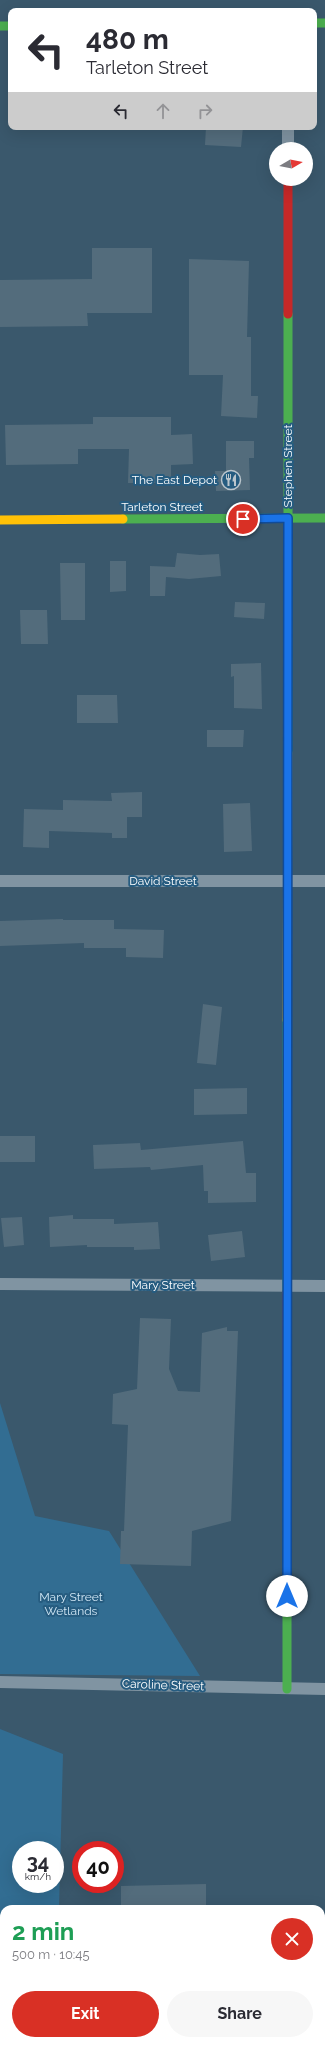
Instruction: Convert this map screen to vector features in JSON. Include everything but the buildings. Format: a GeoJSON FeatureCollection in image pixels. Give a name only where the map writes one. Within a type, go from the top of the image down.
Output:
{"type":"FeatureCollection","features":[{"type":"Feature","properties":{"kind":"street"},"geometry":{"type":"LineString","coordinates":[[288,130],[288,142]]}},
{"type":"Feature","properties":{"kind":"street","name":"Stephen Street"},"geometry":{"type":"LineString","coordinates":[[287,1689],[288,186]]}},
{"type":"Feature","properties":{"kind":"street","name":"Tarleton Street"},"geometry":{"type":"LineString","coordinates":[[0,520],[325,518]]}},
{"type":"Feature","properties":{"kind":"street","name":"David Street"},"geometry":{"type":"LineString","coordinates":[[0,880],[325,881]]}},
{"type":"Feature","properties":{"kind":"street","name":"Mary Street"},"geometry":{"type":"LineString","coordinates":[[0,1284],[325,1286]]}},
{"type":"Feature","properties":{"kind":"street","name":"Caroline Street"},"geometry":{"type":"LineString","coordinates":[[0,1682],[325,1689]]}},
{"type":"Feature","properties":{"kind":"green space","name":"Mary Street Wetlands"},"geometry":{"type":"Polygon","coordinates":[[[0,1403],[35,1516],[109,1531],[200,1676],[0,1674],[0,1403]]]}},
{"type":"Feature","properties":{"kind":"green space"},"geometry":{"type":"Polygon","coordinates":[[[0,1729],[63,1754],[61,1841],[12,1841],[12,1893],[59,1893],[59,1905],[0,1905],[0,1729]]]}},
{"type":"Feature","properties":{"kind":"traffic: fast"},"geometry":{"type":"LineString","coordinates":[[317,23],[325,23]]}},
{"type":"Feature","properties":{"kind":"traffic: fast"},"geometry":{"type":"LineString","coordinates":[[0,26],[8,26]]}},
{"type":"Feature","properties":{"kind":"traffic: fast"},"geometry":{"type":"LineString","coordinates":[[288,314],[288,753]]}},
{"type":"Feature","properties":{"kind":"traffic: fast"},"geometry":{"type":"LineString","coordinates":[[123,519],[325,518]]}},
{"type":"Feature","properties":{"kind":"traffic: fast"},"geometry":{"type":"LineString","coordinates":[[287,1020],[287,1292]]}},
{"type":"Feature","properties":{"kind":"traffic: fast"},"geometry":{"type":"LineString","coordinates":[[287,1409],[287,1689]]}},
{"type":"Feature","properties":{"kind":"traffic: slow"},"geometry":{"type":"LineString","coordinates":[[0,520],[123,519]]}},
{"type":"Feature","properties":{"kind":"traffic: slow"},"geometry":{"type":"LineString","coordinates":[[287,1020],[288,753]]}},
{"type":"Feature","properties":{"kind":"traffic: jam"},"geometry":{"type":"LineString","coordinates":[[288,186],[288,314]]}},
{"type":"Feature","properties":{"kind":"traffic: jam"},"geometry":{"type":"LineString","coordinates":[[287,1292],[287,1409]]}},
{"type":"Feature","properties":{"kind":"place","name":"The East Depot"},"geometry":{"type":"Point","coordinates":[231,480]}},
{"type":"Feature","properties":{"kind":"route"},"geometry":{"type":"LineString","coordinates":[[243,519],[288,518],[287,1596]]}}]}
